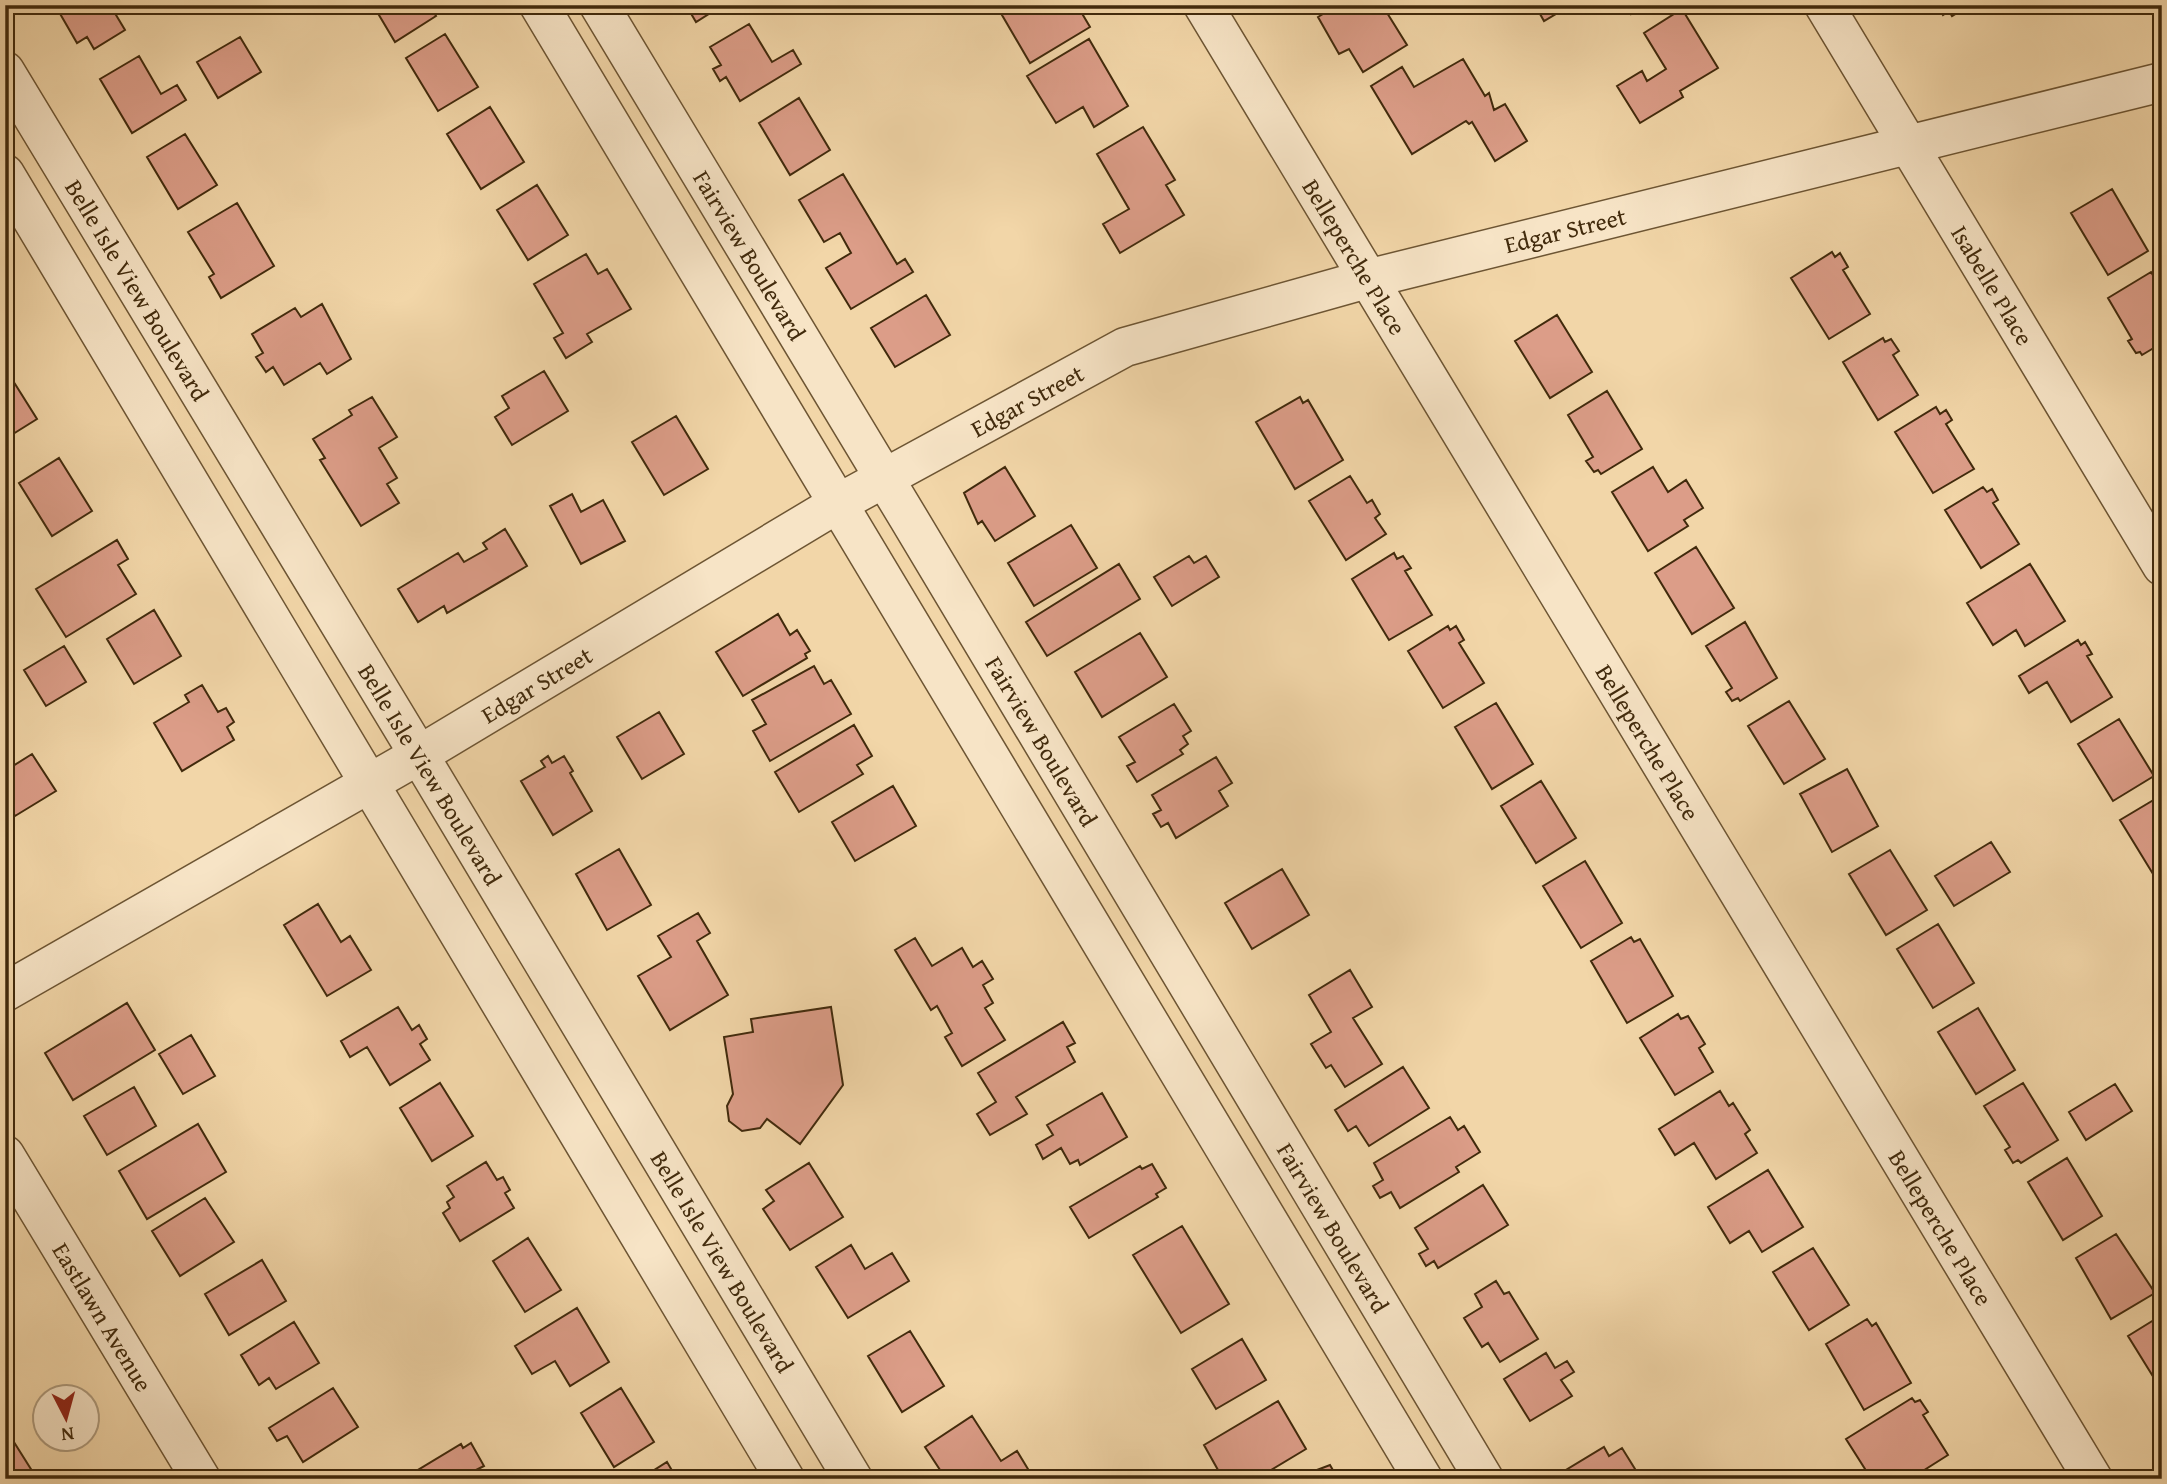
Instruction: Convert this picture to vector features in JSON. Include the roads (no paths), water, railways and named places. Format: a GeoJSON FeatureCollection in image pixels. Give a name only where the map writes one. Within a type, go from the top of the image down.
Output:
{"type":"FeatureCollection","features":[{"type":"Feature","properties":{"kind":"street"},"geometry":{"type":"LineString","coordinates":[[539,5],[1423,1479]]}},
{"type":"Feature","properties":{"kind":"street","name":"Fairview Boulevard"},"geometry":{"type":"LineString","coordinates":[[598,5],[1484,1479]]}},
{"type":"Feature","properties":{"kind":"street","name":"Belleperche Place"},"geometry":{"type":"LineString","coordinates":[[1203,5],[2093,1479]]}},
{"type":"Feature","properties":{"kind":"street","name":"Isabelle Place"},"geometry":{"type":"LineString","coordinates":[[1824,5],[2162,566]]}},
{"type":"Feature","properties":{"kind":"street","name":"Belle Isle View Boulevard"},"geometry":{"type":"LineString","coordinates":[[5,71],[853,1479]]}},
{"type":"Feature","properties":{"kind":"street","name":"Edgar Street"},"geometry":{"type":"LineString","coordinates":[[5,992],[419,755],[837,504],[1125,347],[1367,279],[2162,82]]}},
{"type":"Feature","properties":{"kind":"street"},"geometry":{"type":"LineString","coordinates":[[5,174],[785,1479]]}},
{"type":"Feature","properties":{"kind":"street","name":"Eastlawn Avenue"},"geometry":{"type":"LineString","coordinates":[[5,1156],[201,1479]]}},
{"type":"Feature","properties":{"kind":"street"},"geometry":{"type":"LineString","coordinates":[[1271,1227],[1317,1202]]}}]}
